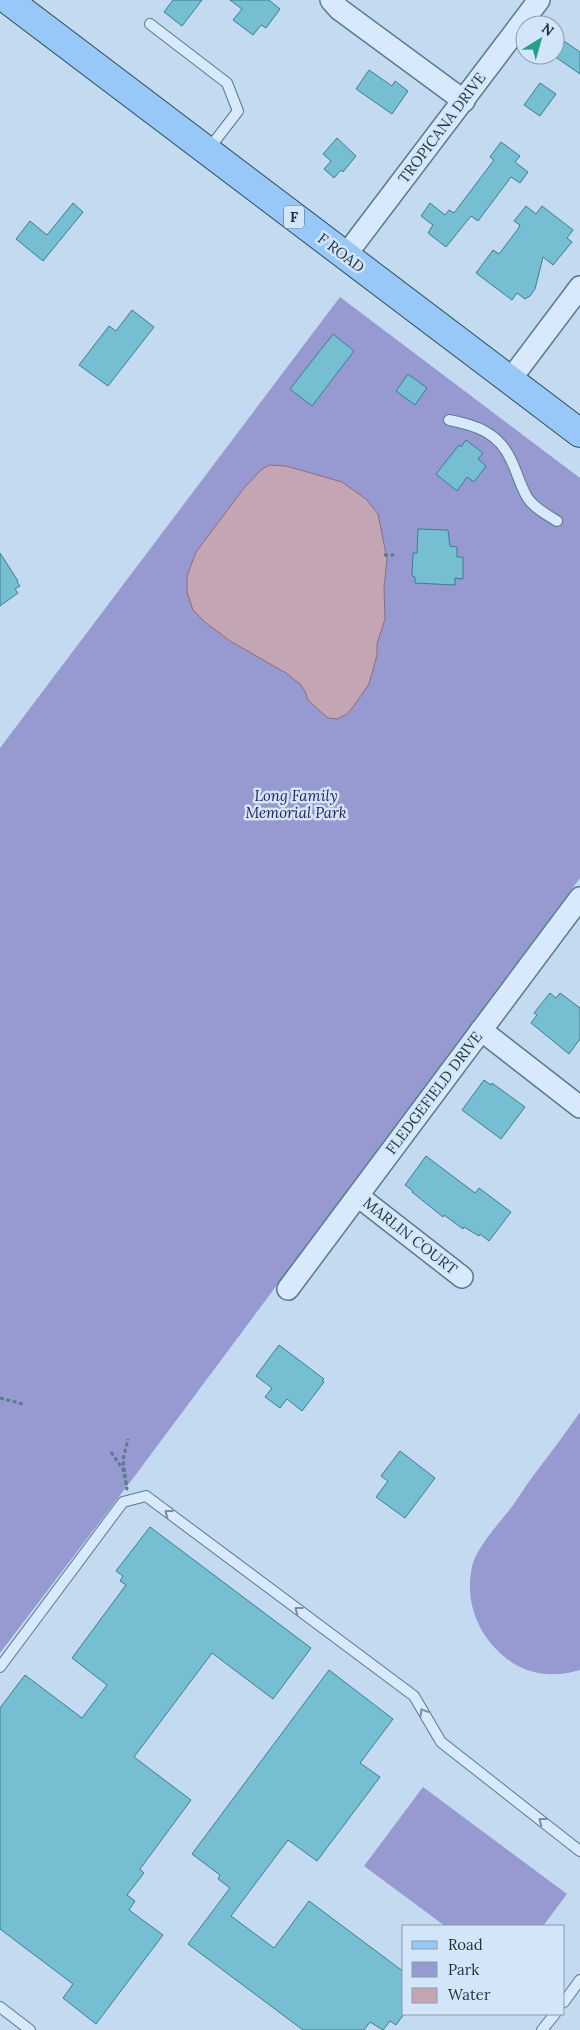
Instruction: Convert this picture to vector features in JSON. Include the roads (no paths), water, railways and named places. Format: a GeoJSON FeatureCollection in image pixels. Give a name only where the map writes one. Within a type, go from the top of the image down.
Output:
{"type":"FeatureCollection","features":[{"type":"Feature","properties":{"kind":"main road","name":"F ROAD"},"geometry":{"type":"LineString","coordinates":[[8,0],[580,433]]}},
{"type":"Feature","properties":{"kind":"street"},"geometry":{"type":"LineString","coordinates":[[331,0],[339,9],[464,100]]}},
{"type":"Feature","properties":{"kind":"street","name":"TROPICANA DRIVE"},"geometry":{"type":"LineString","coordinates":[[345,256],[539,0]]}},
{"type":"Feature","properties":{"kind":"street"},"geometry":{"type":"LineString","coordinates":[[510,380],[580,287]]}},
{"type":"Feature","properties":{"kind":"street","name":"FLEDGEFIELD DRIVE"},"geometry":{"type":"LineString","coordinates":[[288,1289],[580,898]]}},
{"type":"Feature","properties":{"kind":"street"},"geometry":{"type":"LineString","coordinates":[[481,1030],[580,1107]]}},
{"type":"Feature","properties":{"kind":"street","name":"MARLIN COURT"},"geometry":{"type":"LineString","coordinates":[[358,1196],[462,1277]]}},
{"type":"Feature","properties":{"kind":"lane"},"geometry":{"type":"LineString","coordinates":[[150,24],[227,83],[238,111],[208,150]]}},
{"type":"Feature","properties":{"kind":"lane"},"geometry":{"type":"LineString","coordinates":[[449,420],[482,428],[495,438],[504,447],[528,498],[557,521]]}},
{"type":"Feature","properties":{"kind":"lane"},"geometry":{"type":"LineString","coordinates":[[0,1667],[124,1502],[146,1496],[414,1696],[441,1742],[580,1851]]}},
{"type":"Feature","properties":{"kind":"lane"},"geometry":{"type":"LineString","coordinates":[[565,2001],[580,1980]]}},
{"type":"Feature","properties":{"kind":"lane"},"geometry":{"type":"LineString","coordinates":[[0,2007],[30,2030]]}},
{"type":"Feature","properties":{"kind":"lane"},"geometry":{"type":"LineString","coordinates":[[542,2030],[554,2015]]}},
{"type":"Feature","properties":{"kind":"water"},"geometry":{"type":"Polygon","coordinates":[[[270,465],[286,466],[342,482],[367,500],[378,514],[387,559],[384,588],[385,619],[377,644],[377,655],[369,684],[347,714],[337,719],[328,718],[321,712],[308,700],[300,684],[286,673],[230,641],[206,623],[193,610],[187,592],[187,576],[196,552],[244,488],[262,469],[270,465]]]}},
{"type":"Feature","properties":{"kind":"park label","name":"Long Family Memorial Park"},"geometry":{"type":"Point","coordinates":[296,804]}}]}
